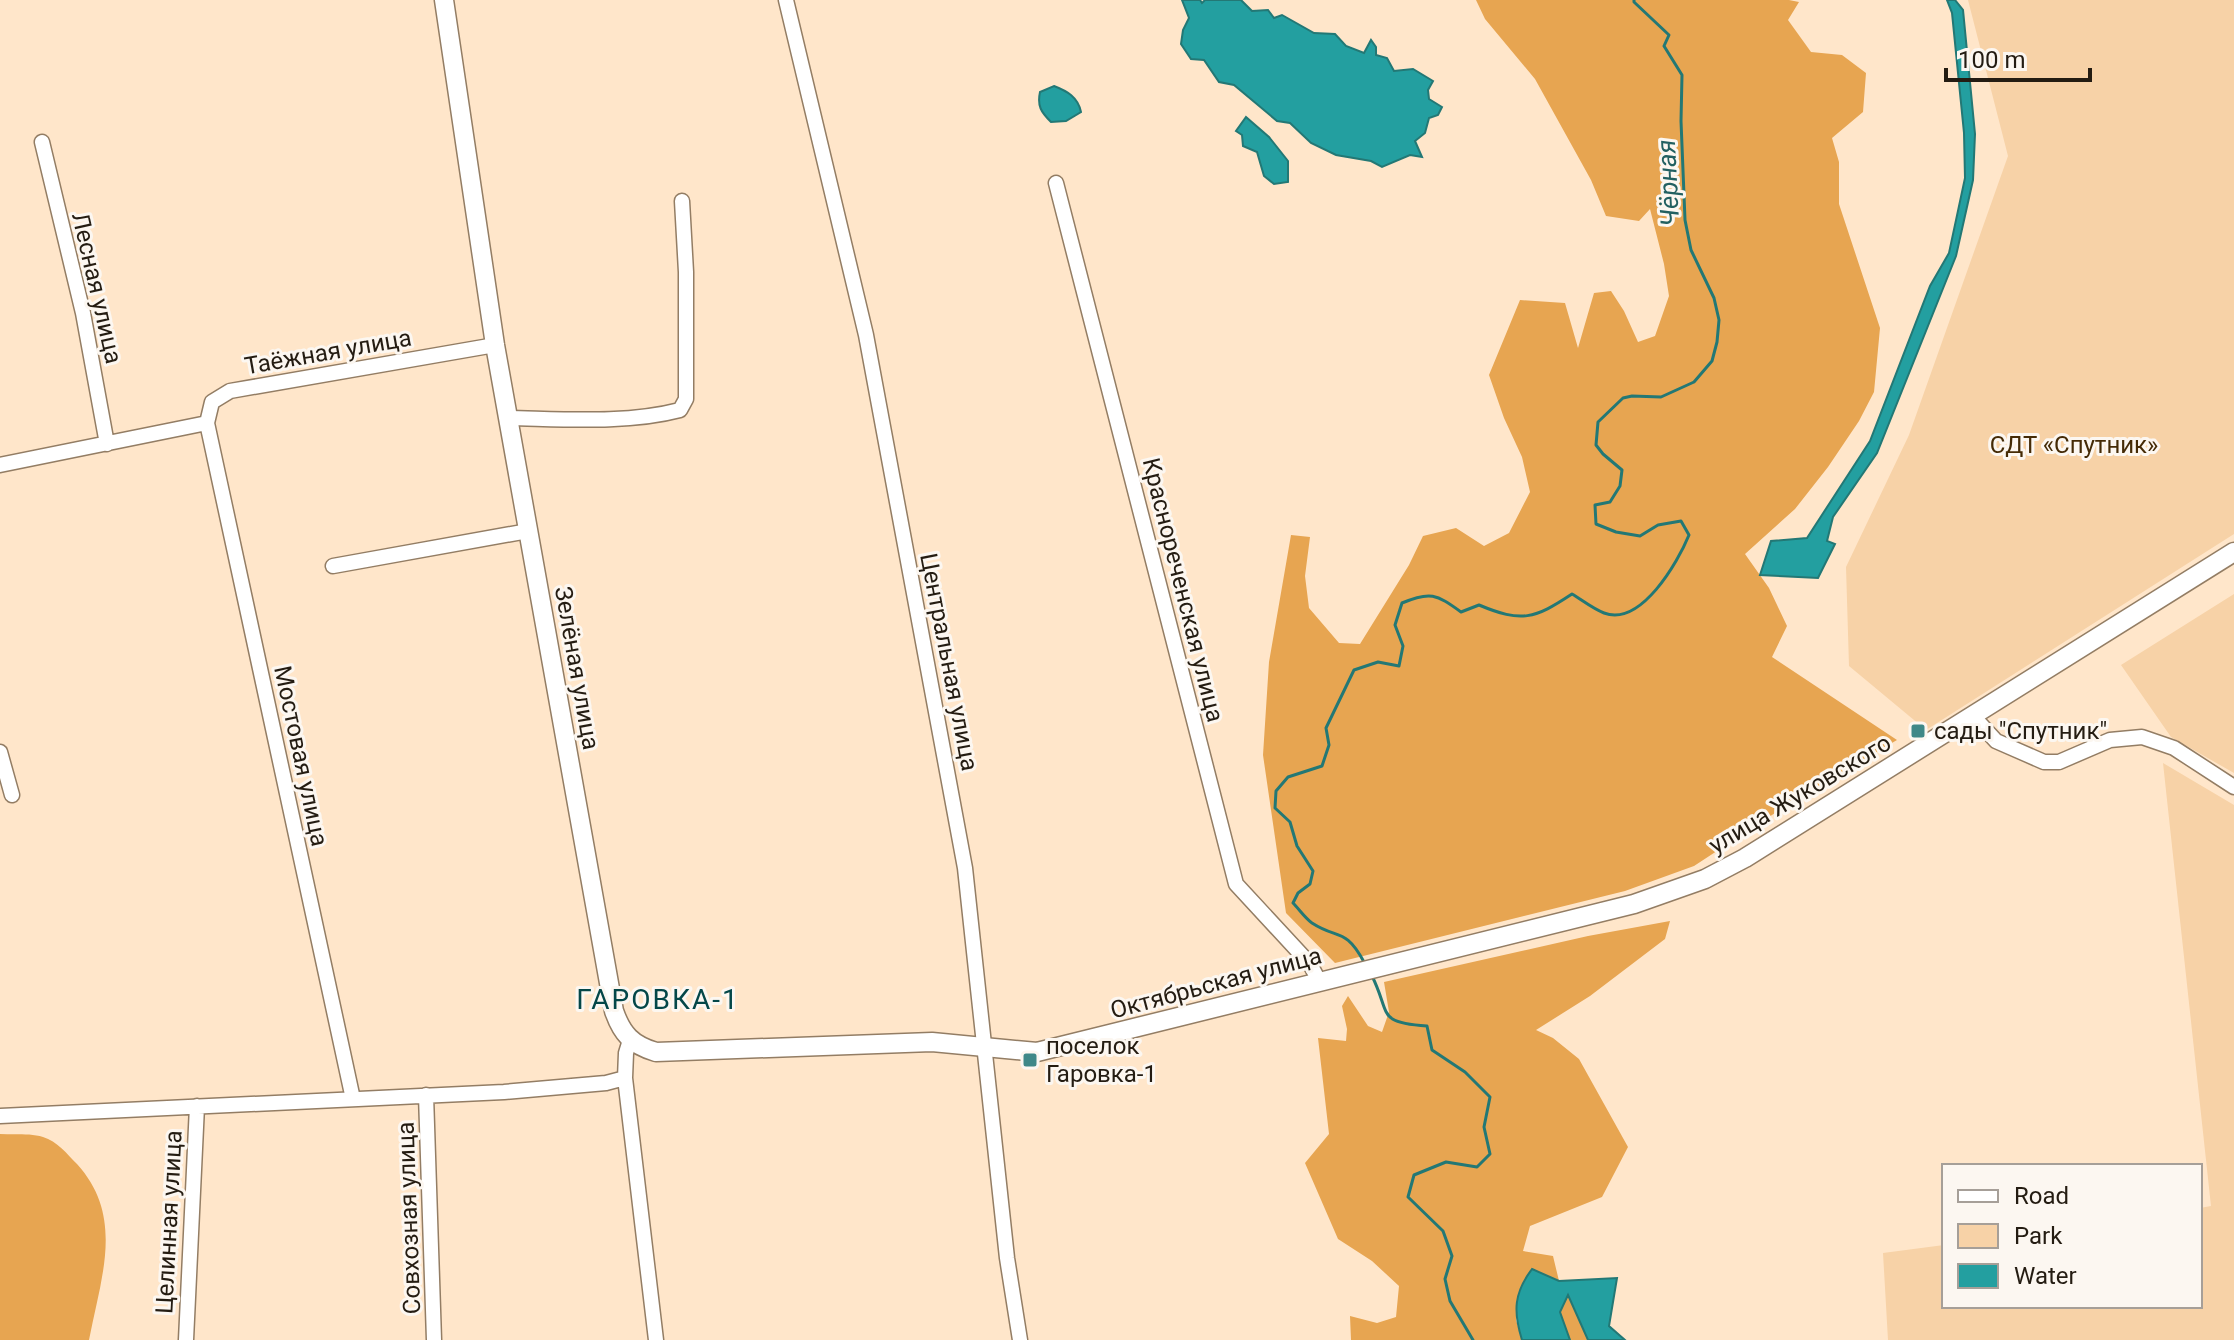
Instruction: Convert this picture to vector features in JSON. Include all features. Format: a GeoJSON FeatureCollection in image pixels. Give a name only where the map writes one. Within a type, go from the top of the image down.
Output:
{"type":"FeatureCollection","features":[{"type":"Feature","properties":{"kind":"main road","name":"Зелёная улица"},"geometry":{"type":"LineString","coordinates":[[444,0],[495,345],[528,531],[614,1011],[620,1030],[630,1040]]}},
{"type":"Feature","properties":{"kind":"main road","name":"улица Жуковского"},"geometry":{"type":"LineString","coordinates":[[1339,976],[1634,904],[1705,879],[1745,858],[2234,552]]}},
{"type":"Feature","properties":{"kind":"main road","name":"Октябрьская улица"},"geometry":{"type":"LineString","coordinates":[[630,1040],[656,1052],[677,1053],[920,1042],[1037,1052],[1339,976]]}},
{"type":"Feature","properties":{"kind":"street","name":"Центральная улица"},"geometry":{"type":"LineString","coordinates":[[786,0],[866,335],[965,868],[1007,1258],[1020,1340]]}},
{"type":"Feature","properties":{"kind":"street","name":"Лесная улица"},"geometry":{"type":"LineString","coordinates":[[42,142],[83,313],[107,444]]}},
{"type":"Feature","properties":{"kind":"street","name":"Краснореченская улица"},"geometry":{"type":"LineString","coordinates":[[1056,183],[1236,884],[1310,964],[1319,981]]}},
{"type":"Feature","properties":{"kind":"street"},"geometry":{"type":"LineString","coordinates":[[508,418],[584,420],[666,414],[680,410],[686,399],[686,272],[682,201]]}},
{"type":"Feature","properties":{"kind":"street","name":"Таёжная улица"},"geometry":{"type":"LineString","coordinates":[[207,423],[212,402],[230,391],[495,345]]}},
{"type":"Feature","properties":{"kind":"street"},"geometry":{"type":"LineString","coordinates":[[0,465],[207,423]]}},
{"type":"Feature","properties":{"kind":"street","name":"Мостовая улица"},"geometry":{"type":"LineString","coordinates":[[207,423],[353,1099]]}},
{"type":"Feature","properties":{"kind":"street"},"geometry":{"type":"LineString","coordinates":[[333,566],[528,531]]}},
{"type":"Feature","properties":{"kind":"street"},"geometry":{"type":"LineString","coordinates":[[1973,716],[1996,741],[2044,762],[2059,762],[2110,740],[2142,737],[2174,748],[2234,787]]}},
{"type":"Feature","properties":{"kind":"street"},"geometry":{"type":"LineString","coordinates":[[0,752],[12,795]]}},
{"type":"Feature","properties":{"kind":"street"},"geometry":{"type":"LineString","coordinates":[[630,1040],[625,1078],[656,1340]]}},
{"type":"Feature","properties":{"kind":"street"},"geometry":{"type":"LineString","coordinates":[[0,1116],[564,1087],[625,1078]]}},
{"type":"Feature","properties":{"kind":"street","name":"Совхозная улица"},"geometry":{"type":"LineString","coordinates":[[426,1095],[434,1340]]}},
{"type":"Feature","properties":{"kind":"street","name":"Целинная улица"},"geometry":{"type":"LineString","coordinates":[[186,1340],[197,1106]]}},
{"type":"Feature","properties":{"kind":"green space","name":"СДТ «Спутник»"},"geometry":{"type":"Polygon","coordinates":[[[1968,0],[2234,0],[2234,534],[1926,730],[1849,666],[1846,567],[1909,435],[2008,156],[1968,0]]]}},
{"type":"Feature","properties":{"kind":"green space"},"geometry":{"type":"Polygon","coordinates":[[[2234,594],[2234,773],[2171,737],[2121,665],[2234,594]]]}},
{"type":"Feature","properties":{"kind":"green space"},"geometry":{"type":"Polygon","coordinates":[[[2163,763],[2234,805],[2234,1340],[1888,1340],[1883,1253],[1942,1245],[1942,1308],[2202,1308],[2202,1208],[2211,1206],[2163,763]]]}},
{"type":"Feature","properties":{"kind":"shaded area"},"geometry":{"type":"Polygon","coordinates":[[[1476,0],[1789,0],[1799,2],[1788,20],[1811,52],[1842,55],[1866,73],[1863,112],[1832,138],[1839,162],[1839,204],[1880,328],[1874,392],[1828,467],[1795,509],[1745,554],[1769,588],[1787,626],[1772,657],[1897,740],[1801,796],[1694,866],[1625,891],[1335,963],[1286,913],[1263,755],[1269,662],[1291,535],[1310,537],[1305,576],[1309,608],[1339,643],[1360,644],[1409,565],[1423,536],[1456,528],[1484,546],[1509,533],[1530,492],[1522,457],[1489,375],[1520,300],[1565,303],[1578,348],[1594,293],[1611,291],[1638,342],[1655,336],[1669,296],[1650,209],[1639,221],[1606,216],[1591,180],[1535,79],[1485,19],[1476,0]]]}},
{"type":"Feature","properties":{"kind":"shaded area"},"geometry":{"type":"Polygon","coordinates":[[[1670,921],[1665,939],[1590,996],[1536,1030],[1553,1038],[1579,1059],[1628,1147],[1602,1197],[1530,1226],[1523,1251],[1553,1256],[1559,1281],[1532,1269],[1516,1320],[1522,1340],[1351,1340],[1350,1316],[1377,1323],[1396,1317],[1399,1286],[1372,1261],[1338,1239],[1305,1163],[1329,1134],[1318,1038],[1346,1041],[1342,1006],[1348,996],[1368,1026],[1382,1032],[1389,1012],[1384,982],[1588,936],[1670,921]]]}},
{"type":"Feature","properties":{"kind":"shaded area"},"geometry":{"type":"Polygon","coordinates":[[[0,1134],[33,1135],[53,1142],[77,1164],[92,1184],[101,1205],[106,1248],[89,1340],[0,1340],[0,1134]]]}},
{"type":"Feature","properties":{"kind":"shaded area"},"geometry":{"type":"Polygon","coordinates":[[[1568,1295],[1588,1340],[1570,1340],[1560,1312],[1568,1295]]]}},
{"type":"Feature","properties":{"kind":"water"},"geometry":{"type":"Polygon","coordinates":[[[1182,0],[1200,0],[1202,3],[1205,0],[1241,0],[1252,11],[1268,10],[1274,18],[1282,15],[1314,33],[1335,34],[1346,46],[1364,53],[1371,40],[1376,47],[1376,55],[1387,58],[1394,71],[1413,69],[1433,81],[1428,90],[1429,99],[1442,107],[1438,115],[1429,118],[1425,133],[1415,141],[1422,157],[1410,155],[1382,167],[1371,161],[1336,155],[1311,143],[1290,123],[1277,121],[1234,85],[1219,82],[1204,60],[1191,59],[1181,44],[1189,18],[1182,0]]]}},
{"type":"Feature","properties":{"kind":"water"},"geometry":{"type":"Polygon","coordinates":[[[1947,0],[1955,0],[1963,10],[1975,134],[1973,180],[1956,256],[1877,453],[1833,517],[1827,541],[1835,544],[1818,578],[1760,575],[1771,541],[1807,538],[1870,441],[1930,286],[1949,253],[1965,178],[1964,133],[1952,13],[1947,0]]]}},
{"type":"Feature","properties":{"kind":"water"},"geometry":{"type":"Polygon","coordinates":[[[1054,86],[1071,95],[1081,112],[1066,121],[1051,122],[1041,108],[1039,97],[1040,92],[1054,86]]]}},
{"type":"Feature","properties":{"kind":"water"},"geometry":{"type":"Polygon","coordinates":[[[1246,117],[1269,137],[1288,161],[1288,182],[1274,184],[1264,176],[1257,152],[1243,146],[1242,135],[1236,131],[1246,117]]]}},
{"type":"Feature","properties":{"kind":"water"},"geometry":{"type":"Polygon","coordinates":[[[1532,1269],[1559,1281],[1617,1278],[1609,1326],[1625,1340],[1588,1340],[1568,1295],[1560,1312],[1570,1340],[1522,1340],[1517,1303],[1532,1269]]]}},
{"type":"Feature","properties":{"kind":"waterway","name":"Чёрная"},"geometry":{"type":"LineString","coordinates":[[1364,962],[1346,939],[1312,923],[1293,903],[1298,893],[1310,884],[1313,871],[1297,846],[1290,822],[1275,808],[1276,791],[1288,777],[1322,766],[1329,745],[1326,728],[1354,670],[1378,662],[1399,666],[1403,646],[1395,625],[1402,603],[1433,596],[1461,612],[1479,605],[1506,614],[1527,616],[1547,609],[1572,594],[1604,613],[1618,615],[1631,611],[1656,589],[1676,561],[1689,535],[1681,521],[1658,525],[1640,536],[1616,532],[1596,524],[1595,505],[1610,502],[1620,486],[1622,470],[1596,445],[1598,422],[1623,398],[1661,397],[1694,382],[1712,361],[1719,320],[1714,298],[1691,250],[1685,220],[1682,75],[1664,46],[1669,35],[1634,0]]}},
{"type":"Feature","properties":{"kind":"waterway","name":"Чёрная"},"geometry":{"type":"LineString","coordinates":[[1372,976],[1392,1019],[1427,1026],[1432,1050],[1465,1072],[1490,1097],[1484,1127],[1490,1154],[1477,1167],[1446,1162],[1414,1175],[1408,1197],[1443,1231],[1452,1256],[1445,1279],[1450,1301],[1473,1340]]}},
{"type":"Feature","properties":{"kind":"place","name":"сады \"Спутник\""},"geometry":{"type":"Point","coordinates":[1918,731]}},
{"type":"Feature","properties":{"kind":"place","name":"поселок Гаровка-1"},"geometry":{"type":"Point","coordinates":[1030,1060]}},
{"type":"Feature","properties":{"kind":"district","name":"ГАРОВКА-1"},"geometry":{"type":"Point","coordinates":[658,999]}}]}
